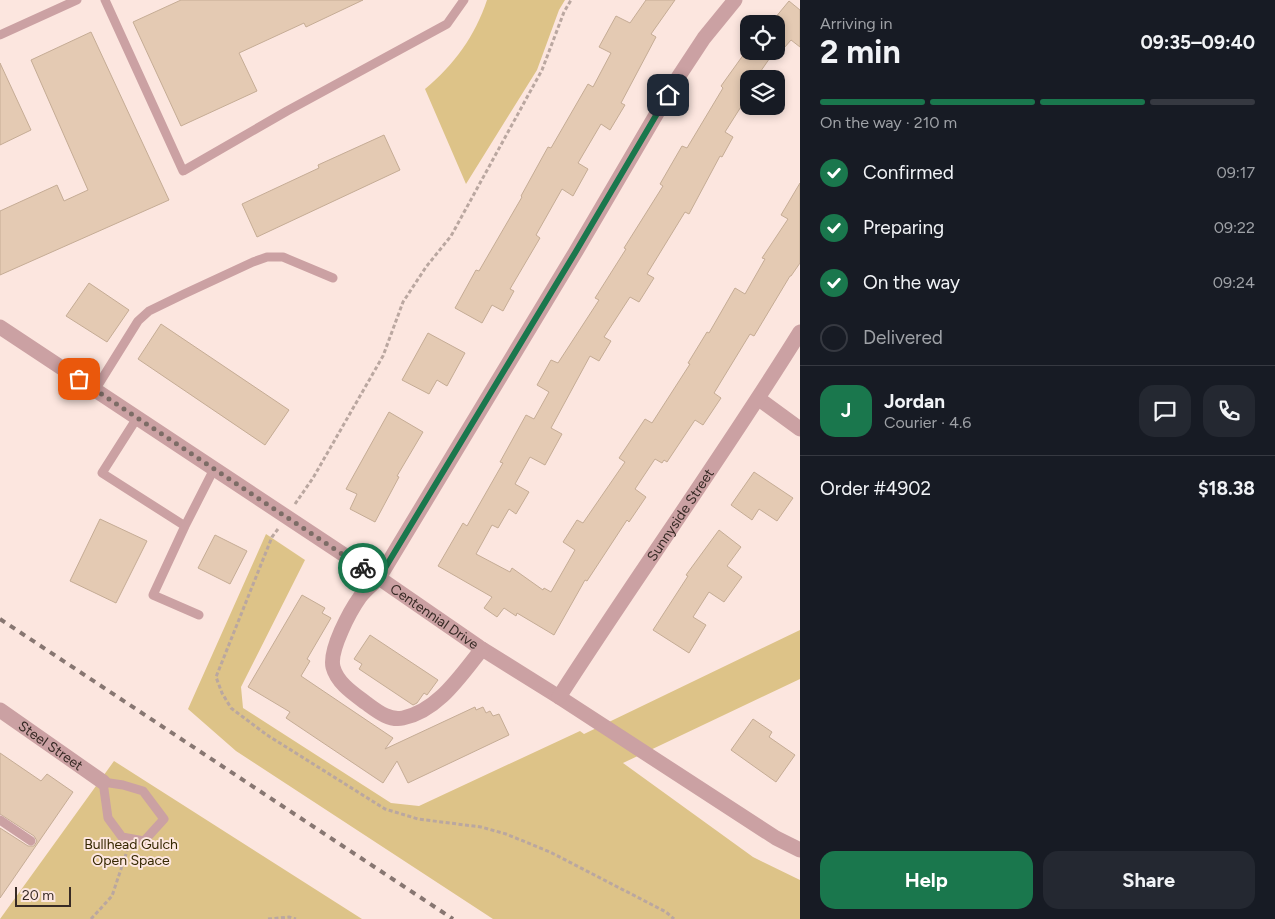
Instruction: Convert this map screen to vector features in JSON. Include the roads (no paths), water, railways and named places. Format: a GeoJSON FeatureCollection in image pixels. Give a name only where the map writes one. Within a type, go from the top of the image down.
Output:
{"type":"FeatureCollection","features":[{"type":"Feature","properties":{"kind":"street"},"geometry":{"type":"LineString","coordinates":[[482,649],[443,697],[431,706],[403,718],[392,719],[378,712],[349,691],[339,680],[333,667],[334,651],[360,597],[379,578],[570,262],[677,79],[704,38],[736,0]]}},
{"type":"Feature","properties":{"kind":"street","name":"Centennial Drive"},"geometry":{"type":"LineString","coordinates":[[0,326],[379,578],[482,649],[559,696],[776,838],[800,850]]}},
{"type":"Feature","properties":{"kind":"street","name":"Sunnyside Street"},"geometry":{"type":"LineString","coordinates":[[559,696],[759,399],[800,332]]}},
{"type":"Feature","properties":{"kind":"street"},"geometry":{"type":"LineString","coordinates":[[759,399],[800,429]]}},
{"type":"Feature","properties":{"kind":"street","name":"Steel Street"},"geometry":{"type":"LineString","coordinates":[[0,710],[103,782]]}},
{"type":"Feature","properties":{"kind":"lane"},"geometry":{"type":"LineString","coordinates":[[0,35],[67,2],[77,0]]}},
{"type":"Feature","properties":{"kind":"lane"},"geometry":{"type":"LineString","coordinates":[[105,0],[183,170],[447,24],[464,0]]}},
{"type":"Feature","properties":{"kind":"lane"},"geometry":{"type":"LineString","coordinates":[[95,390],[138,321],[149,311],[184,294],[267,257],[283,258],[333,278]]}},
{"type":"Feature","properties":{"kind":"lane"},"geometry":{"type":"LineString","coordinates":[[137,418],[102,473],[185,526]]}},
{"type":"Feature","properties":{"kind":"lane"},"geometry":{"type":"LineString","coordinates":[[198,615],[153,596],[214,469]]}},
{"type":"Feature","properties":{"kind":"lane"},"geometry":{"type":"LineString","coordinates":[[103,782],[124,785],[143,791],[164,819],[144,841],[122,837],[108,818],[103,782]]}},
{"type":"Feature","properties":{"kind":"lane"},"geometry":{"type":"LineString","coordinates":[[0,820],[31,840]]}},
{"type":"Feature","properties":{"kind":"railway"},"geometry":{"type":"LineString","coordinates":[[0,619],[453,919]]}},
{"type":"Feature","properties":{"kind":"park label","name":"Bullhead Gulch Open Space"},"geometry":{"type":"Point","coordinates":[131,852]}}]}
